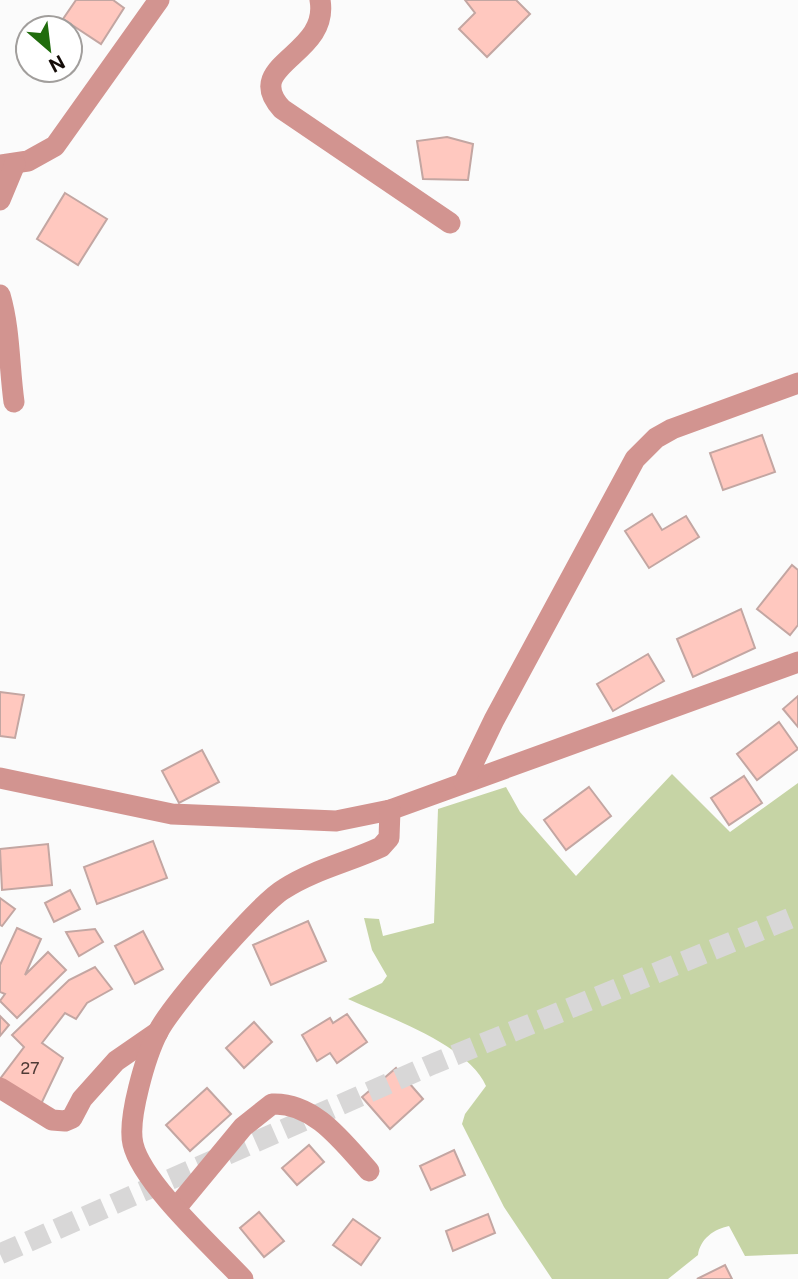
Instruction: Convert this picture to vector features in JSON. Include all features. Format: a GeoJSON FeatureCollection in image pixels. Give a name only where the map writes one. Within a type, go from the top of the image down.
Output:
{"type":"FeatureCollection","features":[{"type":"Feature","properties":{"kind":"street"},"geometry":{"type":"LineString","coordinates":[[0,200],[7,165],[55,146],[159,0]]}},
{"type":"Feature","properties":{"kind":"street"},"geometry":{"type":"LineString","coordinates":[[320,0],[322,10],[313,37],[276,70],[270,86],[272,99],[282,109],[450,223]]}},
{"type":"Feature","properties":{"kind":"street"},"geometry":{"type":"LineString","coordinates":[[0,295],[8,322],[7,396]]}},
{"type":"Feature","properties":{"kind":"street"},"geometry":{"type":"LineString","coordinates":[[464,782],[494,720],[635,458],[656,438],[672,429],[798,383]]}},
{"type":"Feature","properties":{"kind":"street"},"geometry":{"type":"LineString","coordinates":[[0,778],[172,814],[336,821],[390,810],[798,662]]}},
{"type":"Feature","properties":{"kind":"street"},"geometry":{"type":"LineString","coordinates":[[0,1088],[52,1120],[65,1121],[72,1118],[82,1099],[116,1061],[158,1032],[244,927],[281,890],[308,876],[381,847],[389,838],[390,810]]}},
{"type":"Feature","properties":{"kind":"street"},"geometry":{"type":"LineString","coordinates":[[158,1032],[134,1107],[131,1128],[133,1146],[142,1165],[176,1208],[243,1279]]}},
{"type":"Feature","properties":{"kind":"street"},"geometry":{"type":"LineString","coordinates":[[176,1208],[243,1127],[272,1104],[298,1105],[339,1137],[369,1171]]}},
{"type":"Feature","properties":{"kind":"green space"},"geometry":{"type":"Polygon","coordinates":[[[672,774],[730,832],[798,783],[798,1254],[745,1256],[729,1226],[709,1236],[699,1249],[698,1255],[668,1279],[552,1279],[504,1207],[462,1124],[465,1114],[486,1086],[477,1071],[445,1045],[348,999],[382,983],[387,976],[372,950],[364,918],[379,919],[383,936],[434,923],[438,809],[506,787],[520,812],[576,876],[672,774]]]}},
{"type":"Feature","properties":{"kind":"building"},"geometry":{"type":"Polygon","coordinates":[[[76,0],[113,0],[124,8],[101,44],[84,33],[84,14],[66,14],[76,0]]]}},
{"type":"Feature","properties":{"kind":"building"},"geometry":{"type":"Polygon","coordinates":[[[465,0],[516,0],[530,14],[487,57],[459,29],[475,13],[465,0]]]}},
{"type":"Feature","properties":{"kind":"building"},"geometry":{"type":"Polygon","coordinates":[[[447,137],[473,144],[468,180],[423,179],[417,141],[447,137]]]}},
{"type":"Feature","properties":{"kind":"building"},"geometry":{"type":"Polygon","coordinates":[[[65,193],[107,219],[78,265],[37,239],[65,193]]]}},
{"type":"Feature","properties":{"kind":"building"},"geometry":{"type":"Polygon","coordinates":[[[762,435],[775,472],[723,490],[710,453],[762,435]]]}},
{"type":"Feature","properties":{"kind":"building"},"geometry":{"type":"Polygon","coordinates":[[[652,514],[662,530],[686,516],[699,537],[649,568],[625,531],[652,514]]]}},
{"type":"Feature","properties":{"kind":"building"},"geometry":{"type":"Polygon","coordinates":[[[792,565],[798,570],[798,625],[790,635],[757,609],[792,565]]]}},
{"type":"Feature","properties":{"kind":"building"},"geometry":{"type":"Polygon","coordinates":[[[741,609],[755,648],[693,677],[677,639],[741,609]]]}},
{"type":"Feature","properties":{"kind":"building"},"geometry":{"type":"Polygon","coordinates":[[[648,654],[664,681],[613,711],[597,684],[648,654]]]}},
{"type":"Feature","properties":{"kind":"building"},"geometry":{"type":"Polygon","coordinates":[[[0,692],[24,695],[15,738],[0,736],[0,692]]]}},
{"type":"Feature","properties":{"kind":"building"},"geometry":{"type":"Polygon","coordinates":[[[798,696],[798,727],[783,709],[798,696]]]}},
{"type":"Feature","properties":{"kind":"building"},"geometry":{"type":"Polygon","coordinates":[[[779,722],[798,749],[757,780],[737,754],[779,722]]]}},
{"type":"Feature","properties":{"kind":"building"},"geometry":{"type":"Polygon","coordinates":[[[202,750],[219,782],[179,803],[162,771],[202,750]]]}},
{"type":"Feature","properties":{"kind":"building"},"geometry":{"type":"Polygon","coordinates":[[[744,776],[762,803],[729,825],[711,798],[744,776]]]}},
{"type":"Feature","properties":{"kind":"building"},"geometry":{"type":"Polygon","coordinates":[[[589,787],[611,816],[566,850],[544,820],[589,787]]]}},
{"type":"Feature","properties":{"kind":"building"},"geometry":{"type":"Polygon","coordinates":[[[153,841],[167,878],[97,904],[84,867],[153,841]]]}},
{"type":"Feature","properties":{"kind":"building"},"geometry":{"type":"Polygon","coordinates":[[[48,844],[52,885],[2,890],[0,849],[48,844]]]}},
{"type":"Feature","properties":{"kind":"building"},"geometry":{"type":"Polygon","coordinates":[[[70,890],[80,909],[54,922],[45,903],[70,890]]]}},
{"type":"Feature","properties":{"kind":"building"},"geometry":{"type":"Polygon","coordinates":[[[0,898],[15,909],[2,926],[0,925],[0,898]]]}},
{"type":"Feature","properties":{"kind":"building"},"geometry":{"type":"Polygon","coordinates":[[[308,921],[326,961],[271,985],[253,945],[308,921]]]}},
{"type":"Feature","properties":{"kind":"building"},"geometry":{"type":"Polygon","coordinates":[[[17,928],[41,939],[25,975],[48,952],[66,970],[17,1018],[0,1001],[5,994],[0,992],[0,965],[17,928]]]}},
{"type":"Feature","properties":{"kind":"building"},"geometry":{"type":"Polygon","coordinates":[[[95,929],[103,942],[79,956],[66,932],[95,929]]]}},
{"type":"Feature","properties":{"kind":"building"},"geometry":{"type":"Polygon","coordinates":[[[143,931],[163,969],[135,984],[115,946],[143,931]]]}},
{"type":"Feature","properties":{"kind":"building"},"geometry":{"type":"Polygon","coordinates":[[[95,967],[112,989],[87,1003],[76,1019],[65,1013],[42,1043],[63,1058],[41,1104],[0,1079],[24,1047],[12,1035],[69,980],[95,967]]]}},
{"type":"Feature","properties":{"kind":"building"},"geometry":{"type":"Polygon","coordinates":[[[347,1014],[367,1042],[337,1063],[330,1053],[317,1061],[302,1035],[330,1018],[333,1023],[347,1014]]]}},
{"type":"Feature","properties":{"kind":"building"},"geometry":{"type":"Polygon","coordinates":[[[0,1016],[9,1025],[0,1036],[0,1016]]]}},
{"type":"Feature","properties":{"kind":"building"},"geometry":{"type":"Polygon","coordinates":[[[254,1022],[272,1042],[244,1068],[226,1048],[254,1022]]]}},
{"type":"Feature","properties":{"kind":"building"},"geometry":{"type":"Polygon","coordinates":[[[396,1068],[423,1099],[390,1129],[362,1097],[396,1068]]]}},
{"type":"Feature","properties":{"kind":"building"},"geometry":{"type":"Polygon","coordinates":[[[207,1088],[231,1114],[190,1151],[166,1125],[207,1088]]]}},
{"type":"Feature","properties":{"kind":"building"},"geometry":{"type":"Polygon","coordinates":[[[309,1145],[324,1162],[297,1185],[282,1168],[309,1145]]]}},
{"type":"Feature","properties":{"kind":"building"},"geometry":{"type":"Polygon","coordinates":[[[454,1150],[465,1175],[431,1190],[420,1166],[454,1150]]]}},
{"type":"Feature","properties":{"kind":"building"},"geometry":{"type":"Polygon","coordinates":[[[259,1212],[284,1241],[264,1257],[240,1228],[259,1212]]]}},
{"type":"Feature","properties":{"kind":"building"},"geometry":{"type":"Polygon","coordinates":[[[488,1214],[495,1233],[453,1251],[446,1231],[488,1214]]]}},
{"type":"Feature","properties":{"kind":"building"},"geometry":{"type":"Polygon","coordinates":[[[353,1219],[380,1238],[361,1265],[333,1245],[353,1219]]]}},
{"type":"Feature","properties":{"kind":"building"},"geometry":{"type":"Polygon","coordinates":[[[725,1265],[732,1279],[697,1279],[725,1265]]]}},
{"type":"Feature","properties":{"kind":"tunnel"},"geometry":{"type":"LineString","coordinates":[[0,1254],[433,1064],[798,915]]}}]}
